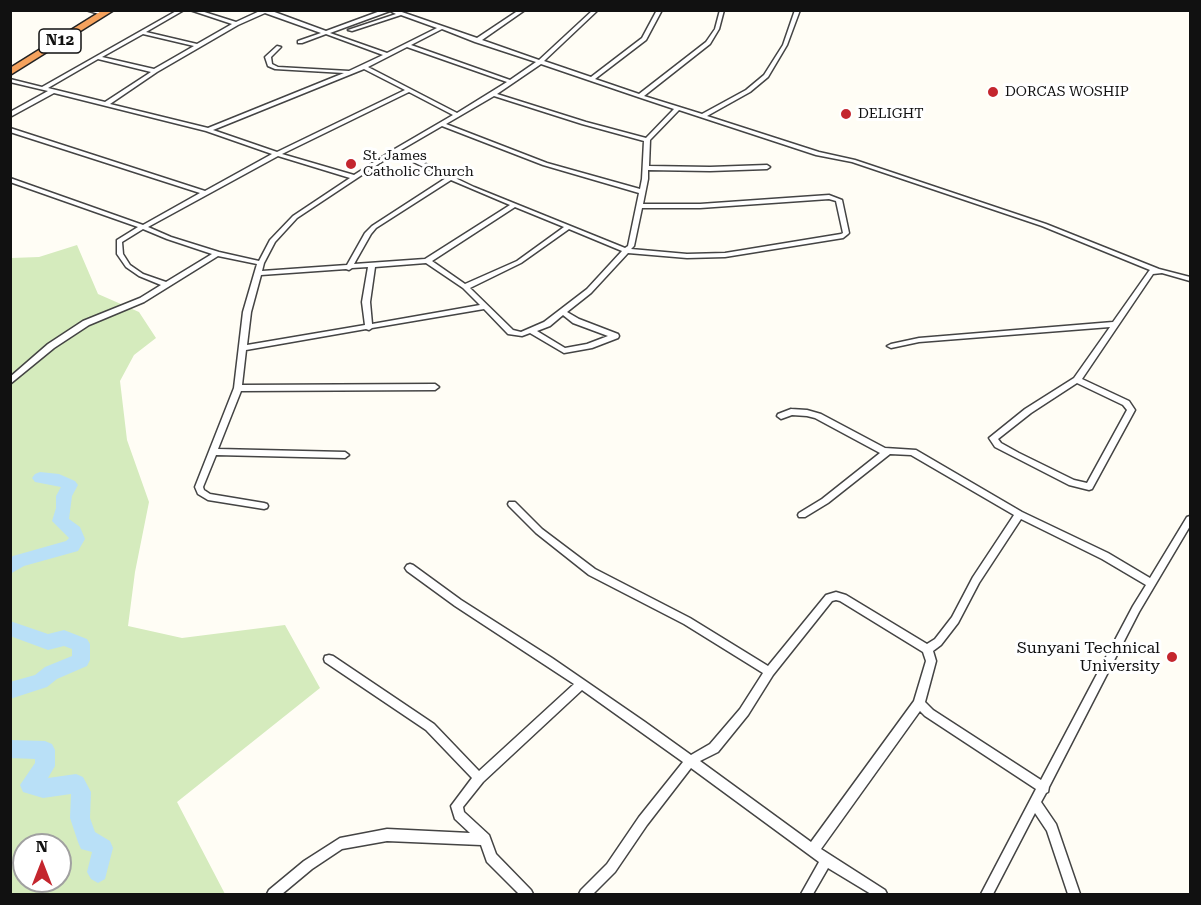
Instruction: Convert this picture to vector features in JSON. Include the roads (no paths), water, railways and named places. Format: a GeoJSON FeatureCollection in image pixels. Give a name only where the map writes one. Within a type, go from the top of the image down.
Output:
{"type":"FeatureCollection","features":[{"type":"Feature","properties":{"kind":"highway","name":"N12"},"geometry":{"type":"LineString","coordinates":[[10,72],[110,10]]}},
{"type":"Feature","properties":{"kind":"highway","name":"N12"},"geometry":{"type":"LineString","coordinates":[[10,66],[101,12]]}},
{"type":"Feature","properties":{"kind":"street"},"geometry":{"type":"LineString","coordinates":[[88,10],[101,12]]}},
{"type":"Feature","properties":{"kind":"street"},"geometry":{"type":"LineString","coordinates":[[42,88],[182,10]]}},
{"type":"Feature","properties":{"kind":"street"},"geometry":{"type":"LineString","coordinates":[[192,10],[236,24]]}},
{"type":"Feature","properties":{"kind":"street"},"geometry":{"type":"LineString","coordinates":[[300,42],[389,10],[640,96],[818,154],[853,161],[1044,225],[1156,270],[1191,279]]}},
{"type":"Feature","properties":{"kind":"street"},"geometry":{"type":"LineString","coordinates":[[477,41],[523,10]]}},
{"type":"Feature","properties":{"kind":"street"},"geometry":{"type":"LineString","coordinates":[[264,506],[218,499],[201,492],[199,488],[215,452],[238,388],[247,312],[261,262],[280,230],[295,217],[394,151],[493,94],[540,62],[596,10]]}},
{"type":"Feature","properties":{"kind":"street"},"geometry":{"type":"LineString","coordinates":[[592,79],[644,39],[660,10]]}},
{"type":"Feature","properties":{"kind":"street"},"geometry":{"type":"LineString","coordinates":[[640,96],[708,43],[717,30],[722,10]]}},
{"type":"Feature","properties":{"kind":"street"},"geometry":{"type":"LineString","coordinates":[[704,115],[748,91],[766,76],[785,45],[798,10]]}},
{"type":"Feature","properties":{"kind":"street"},"geometry":{"type":"LineString","coordinates":[[106,103],[155,71],[236,24],[266,11],[387,55]]}},
{"type":"Feature","properties":{"kind":"street"},"geometry":{"type":"LineString","coordinates":[[351,30],[401,14]]}},
{"type":"Feature","properties":{"kind":"street"},"geometry":{"type":"LineString","coordinates":[[208,130],[364,67],[441,28]]}},
{"type":"Feature","properties":{"kind":"street"},"geometry":{"type":"LineString","coordinates":[[142,32],[198,46]]}},
{"type":"Feature","properties":{"kind":"street"},"geometry":{"type":"LineString","coordinates":[[406,45],[511,82]]}},
{"type":"Feature","properties":{"kind":"street"},"geometry":{"type":"LineString","coordinates":[[279,47],[268,57],[270,65],[277,68],[352,72]]}},
{"type":"Feature","properties":{"kind":"street"},"geometry":{"type":"LineString","coordinates":[[98,57],[155,71]]}},
{"type":"Feature","properties":{"kind":"street"},"geometry":{"type":"LineString","coordinates":[[364,67],[457,115]]}},
{"type":"Feature","properties":{"kind":"street"},"geometry":{"type":"LineString","coordinates":[[10,80],[208,130],[354,177]]}},
{"type":"Feature","properties":{"kind":"street"},"geometry":{"type":"LineString","coordinates":[[10,115],[53,91]]}},
{"type":"Feature","properties":{"kind":"street"},"geometry":{"type":"LineString","coordinates":[[166,285],[128,266],[120,254],[119,241],[277,154],[407,91]]}},
{"type":"Feature","properties":{"kind":"street"},"geometry":{"type":"LineString","coordinates":[[493,94],[647,140]]}},
{"type":"Feature","properties":{"kind":"street"},"geometry":{"type":"LineString","coordinates":[[427,261],[465,287],[511,332],[522,334],[532,331],[564,313],[614,267],[633,244],[646,168],[647,140],[678,108]]}},
{"type":"Feature","properties":{"kind":"street"},"geometry":{"type":"LineString","coordinates":[[441,124],[545,164],[642,192]]}},
{"type":"Feature","properties":{"kind":"street"},"geometry":{"type":"LineString","coordinates":[[10,130],[205,193]]}},
{"type":"Feature","properties":{"kind":"street"},"geometry":{"type":"LineString","coordinates":[[394,151],[450,178],[627,250],[687,256],[725,255],[843,236],[846,233],[838,200],[829,196],[700,206],[639,206]]}},
{"type":"Feature","properties":{"kind":"street"},"geometry":{"type":"LineString","coordinates":[[646,168],[767,167]]}},
{"type":"Feature","properties":{"kind":"street"},"geometry":{"type":"LineString","coordinates":[[349,268],[368,233],[374,227],[450,178]]}},
{"type":"Feature","properties":{"kind":"street"},"geometry":{"type":"LineString","coordinates":[[10,180],[217,254],[261,262]]}},
{"type":"Feature","properties":{"kind":"street"},"geometry":{"type":"LineString","coordinates":[[259,273],[427,261],[515,205]]}},
{"type":"Feature","properties":{"kind":"street"},"geometry":{"type":"LineString","coordinates":[[465,287],[519,262],[568,227]]}},
{"type":"Feature","properties":{"kind":"street"},"geometry":{"type":"LineString","coordinates":[[10,382],[51,346],[86,323],[142,300],[217,254]]}},
{"type":"Feature","properties":{"kind":"street"},"geometry":{"type":"LineString","coordinates":[[369,328],[366,303],[372,266]]}},
{"type":"Feature","properties":{"kind":"street"},"geometry":{"type":"LineString","coordinates":[[1077,380],[1126,403],[1131,410],[1089,487],[1072,483],[998,445],[993,438],[1077,380],[1151,272],[1156,270]]}},
{"type":"Feature","properties":{"kind":"street"},"geometry":{"type":"LineString","coordinates":[[242,348],[484,307]]}},
{"type":"Feature","properties":{"kind":"street"},"geometry":{"type":"LineString","coordinates":[[532,331],[564,351],[589,346],[615,336],[576,321],[564,313]]}},
{"type":"Feature","properties":{"kind":"street"},"geometry":{"type":"LineString","coordinates":[[891,346],[919,340],[1114,324]]}},
{"type":"Feature","properties":{"kind":"street"},"geometry":{"type":"LineString","coordinates":[[238,388],[435,387]]}},
{"type":"Feature","properties":{"kind":"street"},"geometry":{"type":"LineString","coordinates":[[781,416],[798,412],[818,416],[888,451],[913,452],[1019,514],[1105,556],[1151,583]]}},
{"type":"Feature","properties":{"kind":"street"},"geometry":{"type":"LineString","coordinates":[[802,515],[825,501],[888,451]]}},
{"type":"Feature","properties":{"kind":"street"},"geometry":{"type":"LineString","coordinates":[[215,452],[345,455]]}},
{"type":"Feature","properties":{"kind":"street"},"geometry":{"type":"LineString","coordinates":[[512,504],[539,531],[592,572],[687,621],[770,672]]}},
{"type":"Feature","properties":{"kind":"street"},"geometry":{"type":"LineString","coordinates":[[927,649],[938,642],[955,620],[976,580],[1019,514]]}},
{"type":"Feature","properties":{"kind":"street"},"geometry":{"type":"LineString","coordinates":[[987,894],[1151,583],[1191,519]]}},
{"type":"Feature","properties":{"kind":"street"},"geometry":{"type":"LineString","coordinates":[[410,568],[458,603],[581,684],[826,860],[881,894]]}},
{"type":"Feature","properties":{"kind":"street"},"geometry":{"type":"LineString","coordinates":[[585,894],[611,868],[648,814],[690,761],[714,748],[744,712],[770,672],[829,598],[836,596],[927,649],[931,661],[919,703],[813,850]]}},
{"type":"Feature","properties":{"kind":"street"},"geometry":{"type":"LineString","coordinates":[[329,659],[430,727],[479,778]]}},
{"type":"Feature","properties":{"kind":"street"},"geometry":{"type":"LineString","coordinates":[[528,894],[491,858],[485,839],[459,815],[457,808],[479,778],[581,684]]}},
{"type":"Feature","properties":{"kind":"street"},"geometry":{"type":"LineString","coordinates":[[919,703],[929,713],[1044,788]]}},
{"type":"Feature","properties":{"kind":"street"},"geometry":{"type":"LineString","coordinates":[[1035,804],[1052,828],[1076,893]]}},
{"type":"Feature","properties":{"kind":"street"},"geometry":{"type":"LineString","coordinates":[[273,894],[308,865],[340,844],[387,835],[485,839]]}},
{"type":"Feature","properties":{"kind":"street"},"geometry":{"type":"LineString","coordinates":[[807,894],[826,860]]}},
{"type":"Feature","properties":{"kind":"waterway"},"geometry":{"type":"LineString","coordinates":[[10,567],[19,561],[72,546],[77,539],[74,531],[60,521],[64,508],[64,496],[70,485],[59,480],[40,478]]}},
{"type":"Feature","properties":{"kind":"waterway"},"geometry":{"type":"LineString","coordinates":[[10,628],[48,642],[64,638],[81,644],[81,660],[51,673],[41,681],[10,691]]}},
{"type":"Feature","properties":{"kind":"waterway"},"geometry":{"type":"LineString","coordinates":[[10,749],[45,750],[45,766],[30,785],[43,788],[76,784],[81,792],[80,818],[88,842],[96,842],[103,848],[98,872]]}},
{"type":"Feature","properties":{"kind":"place","name":"DORCAS WOSHIP"},"geometry":{"type":"Point","coordinates":[993,92]}},
{"type":"Feature","properties":{"kind":"place","name":"DELIGHT"},"geometry":{"type":"Point","coordinates":[846,114]}},
{"type":"Feature","properties":{"kind":"place","name":"St. James Catholic Church"},"geometry":{"type":"Point","coordinates":[351,164]}},
{"type":"Feature","properties":{"kind":"place","name":"Sunyani Technical University"},"geometry":{"type":"Point","coordinates":[1172,657]}}]}
